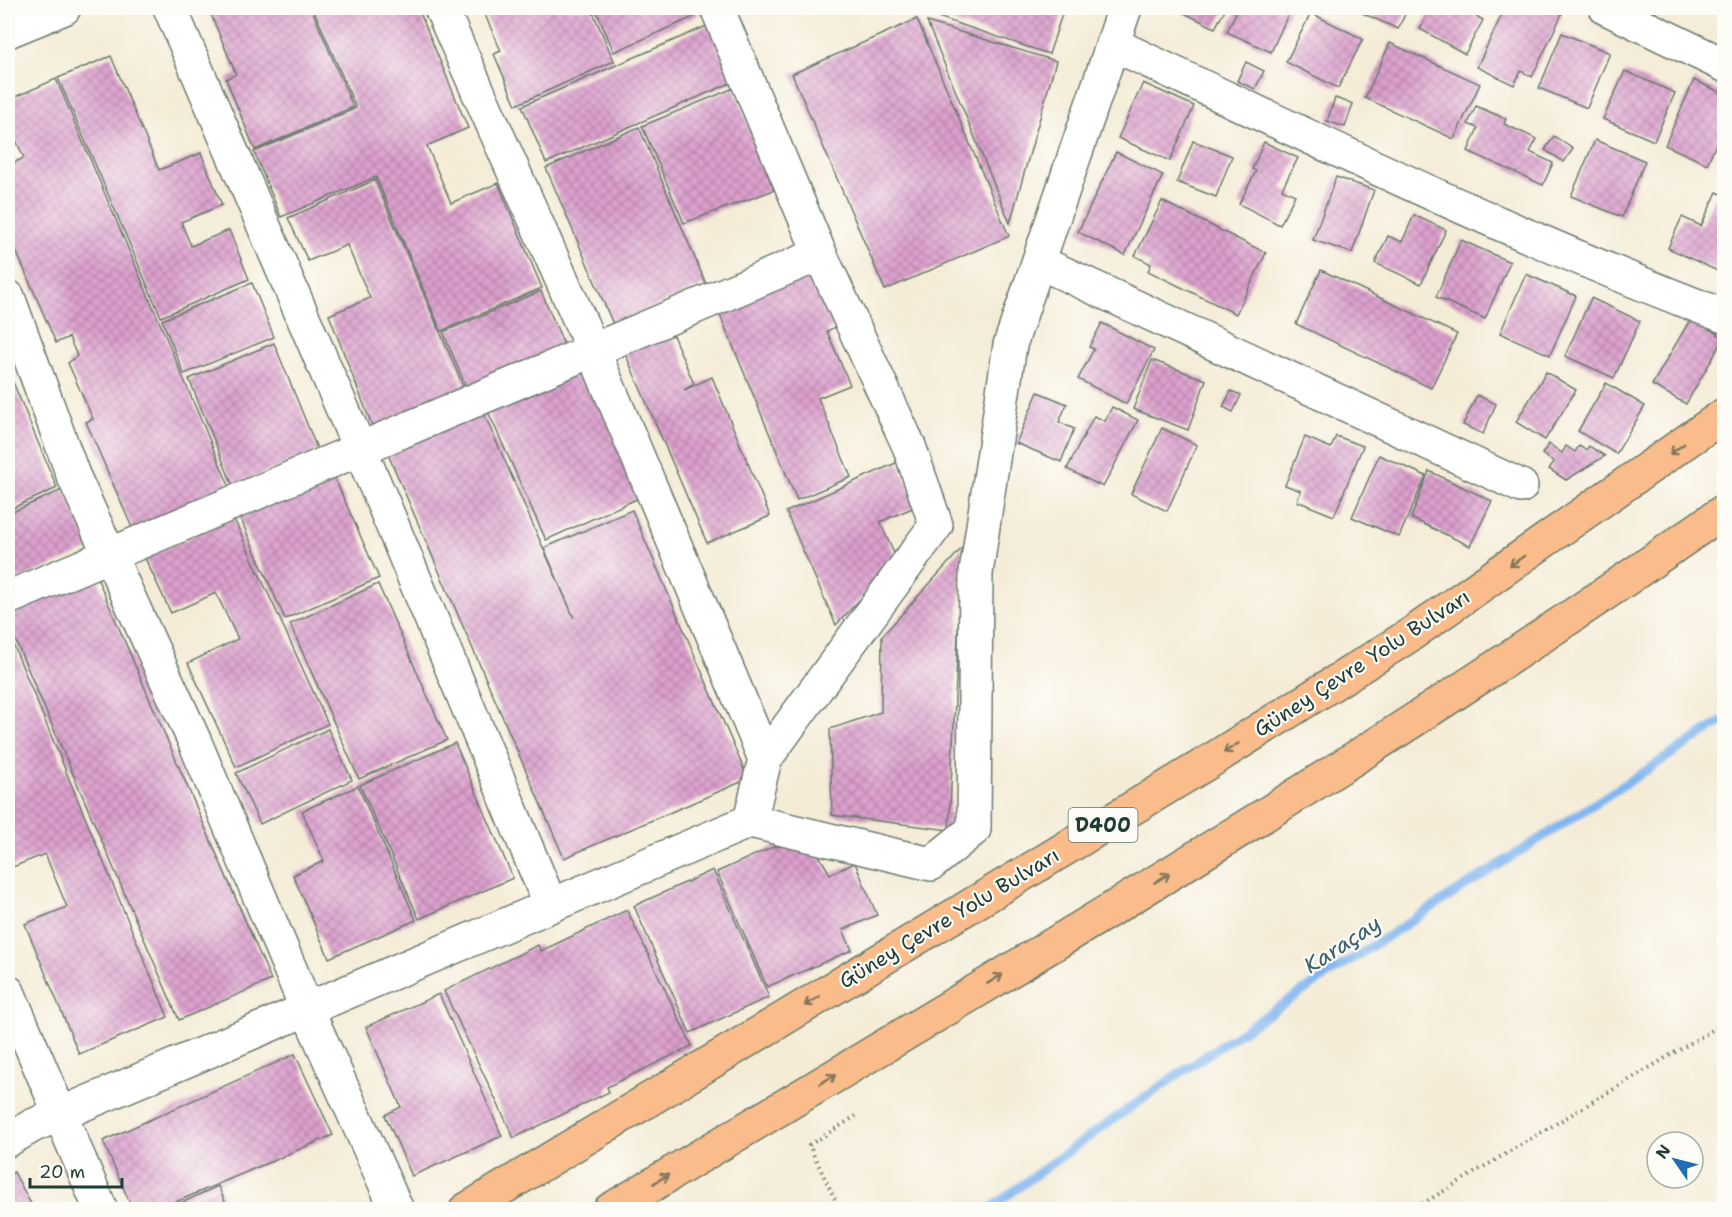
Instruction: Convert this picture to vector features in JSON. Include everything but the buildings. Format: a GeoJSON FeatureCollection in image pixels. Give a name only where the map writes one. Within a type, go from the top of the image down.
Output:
{"type":"FeatureCollection","features":[{"type":"Feature","properties":{"kind":"highway","name":"Güney Çevre Yolu Bulvarı"},"geometry":{"type":"LineString","coordinates":[[466,1209],[1207,763],[1381,653],[1725,415]]}},
{"type":"Feature","properties":{"kind":"highway"},"geometry":{"type":"LineString","coordinates":[[610,1209],[1224,840],[1623,583],[1725,511]]}},
{"type":"Feature","properties":{"kind":"street"},"geometry":{"type":"LineString","coordinates":[[8,31],[64,8]]}},
{"type":"Feature","properties":{"kind":"street"},"geometry":{"type":"LineString","coordinates":[[170,8],[360,448],[550,904]]}},
{"type":"Feature","properties":{"kind":"street"},"geometry":{"type":"LineString","coordinates":[[441,8],[593,350],[765,759]]}},
{"type":"Feature","properties":{"kind":"street"},"geometry":{"type":"LineString","coordinates":[[717,8],[820,254],[909,446],[936,525],[765,759],[750,821]]}},
{"type":"Feature","properties":{"kind":"street"},"geometry":{"type":"LineString","coordinates":[[8,1140],[61,1113],[306,1007],[750,821],[931,864],[974,829],[976,573],[1010,345],[1125,8]]}},
{"type":"Feature","properties":{"kind":"street"},"geometry":{"type":"LineString","coordinates":[[1606,8],[1725,64]]}},
{"type":"Feature","properties":{"kind":"street"},"geometry":{"type":"LineString","coordinates":[[1113,44],[1330,147],[1607,272],[1725,316]]}},
{"type":"Feature","properties":{"kind":"street"},"geometry":{"type":"LineString","coordinates":[[8,598],[820,254]]}},
{"type":"Feature","properties":{"kind":"street"},"geometry":{"type":"LineString","coordinates":[[1039,262],[1521,486]]}},
{"type":"Feature","properties":{"kind":"street"},"geometry":{"type":"LineString","coordinates":[[8,297],[73,475],[194,740],[306,1007],[397,1209]]}},
{"type":"Feature","properties":{"kind":"street"},"geometry":{"type":"LineString","coordinates":[[8,992],[101,1209]]}},
{"type":"Feature","properties":{"kind":"path"},"geometry":{"type":"LineString","coordinates":[[1412,1209],[1725,1023]]}},
{"type":"Feature","properties":{"kind":"path"},"geometry":{"type":"LineString","coordinates":[[840,1209],[809,1145],[856,1116]]}},
{"type":"Feature","properties":{"kind":"waterway","name":"Karaçay"},"geometry":{"type":"LineString","coordinates":[[988,1210],[1168,1081],[1352,959],[1724,720]]}}]}
